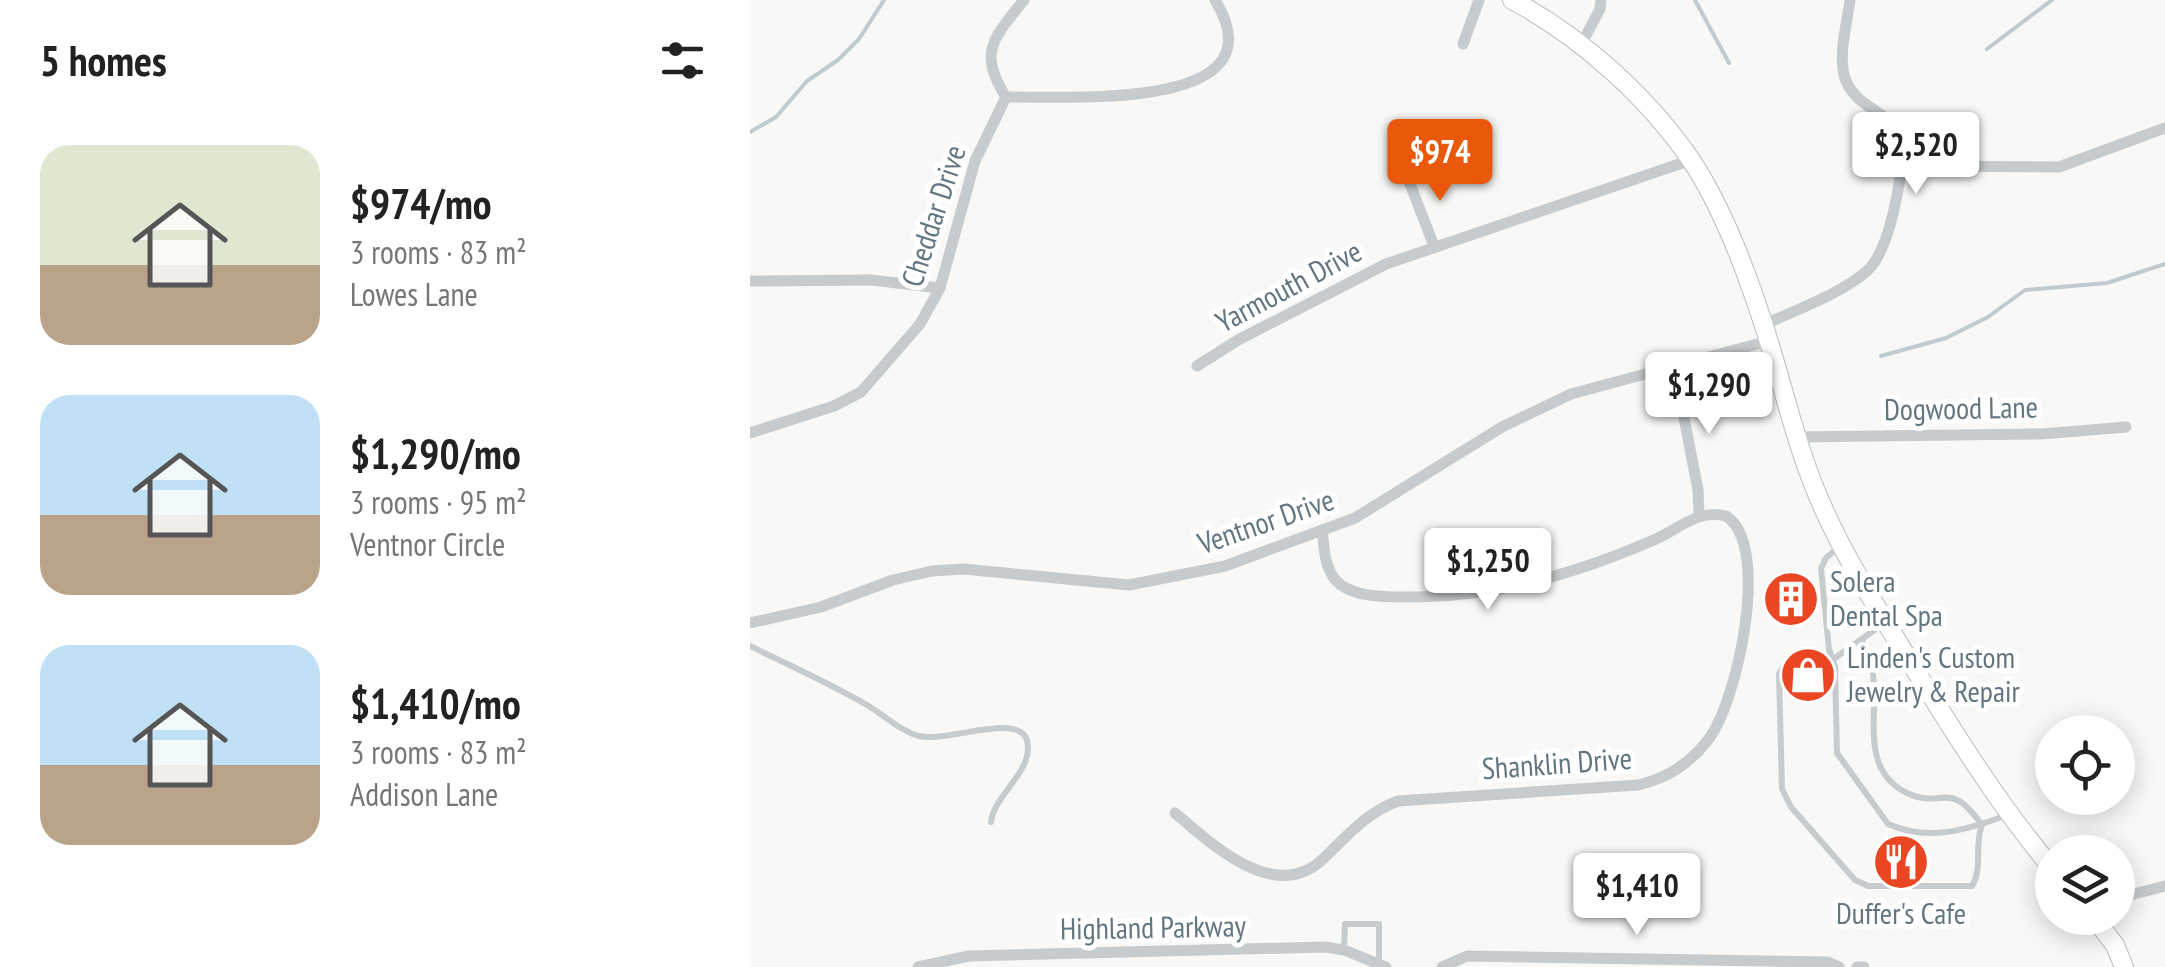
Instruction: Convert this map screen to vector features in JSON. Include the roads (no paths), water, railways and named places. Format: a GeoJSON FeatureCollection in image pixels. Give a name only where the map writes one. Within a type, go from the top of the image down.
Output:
{"type":"FeatureCollection","features":[{"type":"Feature","properties":{"kind":"main road"},"geometry":{"type":"LineString","coordinates":[[1512,0],[1582,43],[1641,101],[1691,160],[1726,228],[1766,333],[1796,436],[1824,512],[1886,622],[2009,814],[2035,847]]}},
{"type":"Feature","properties":{"kind":"main road"},"geometry":{"type":"LineString","coordinates":[[2107,935],[2124,967]]}},
{"type":"Feature","properties":{"kind":"street"},"geometry":{"type":"LineString","coordinates":[[1024,0],[992,45],[992,76],[1006,97],[1136,94],[1202,77],[1217,68],[1229,52],[1228,22],[1215,0]]}},
{"type":"Feature","properties":{"kind":"street"},"geometry":{"type":"LineString","coordinates":[[1463,44],[1479,0]]}},
{"type":"Feature","properties":{"kind":"street"},"geometry":{"type":"LineString","coordinates":[[1582,43],[1601,0]]}},
{"type":"Feature","properties":{"kind":"street"},"geometry":{"type":"LineString","coordinates":[[1850,0],[1843,59],[1847,84],[1900,131],[1904,146],[1902,166],[2059,167],[2165,128]]}},
{"type":"Feature","properties":{"kind":"street","name":"Cheddar Drive"},"geometry":{"type":"LineString","coordinates":[[750,433],[834,406],[861,392],[920,324],[940,288],[975,161],[1006,97]]}},
{"type":"Feature","properties":{"kind":"street","name":"Yarmouth Drive"},"geometry":{"type":"LineString","coordinates":[[1197,366],[1238,340],[1386,264],[1691,160]]}},
{"type":"Feature","properties":{"kind":"street","name":"Ventnor Drive"},"geometry":{"type":"LineString","coordinates":[[750,623],[821,608],[893,580],[932,571],[963,569],[1130,585],[1174,578],[1225,566],[1355,518],[1540,407],[1766,333],[1868,270],[1885,239],[1902,166]]}},
{"type":"Feature","properties":{"kind":"street"},"geometry":{"type":"LineString","coordinates":[[1407,176],[1434,246]]}},
{"type":"Feature","properties":{"kind":"street"},"geometry":{"type":"LineString","coordinates":[[750,282],[871,280],[940,288]]}},
{"type":"Feature","properties":{"kind":"street"},"geometry":{"type":"LineString","coordinates":[[1322,530],[1331,574],[1346,588],[1390,596],[1441,596],[1505,590],[1570,573],[1679,528],[1699,514],[1698,490],[1674,366]]}},
{"type":"Feature","properties":{"kind":"street","name":"Dogwood Lane"},"geometry":{"type":"LineString","coordinates":[[1796,436],[2042,434],[2126,427]]}},
{"type":"Feature","properties":{"kind":"street","name":"Shanklin Drive"},"geometry":{"type":"LineString","coordinates":[[1175,813],[1233,859],[1256,870],[1296,877],[1320,862],[1366,816],[1398,801],[1638,785],[1667,776],[1692,759],[1719,723],[1738,671],[1745,624],[1747,561],[1740,531],[1726,516],[1699,514]]}},
{"type":"Feature","properties":{"kind":"street"},"geometry":{"type":"LineString","coordinates":[[2135,894],[2165,886]]}},
{"type":"Feature","properties":{"kind":"street","name":"Highland Parkway"},"geometry":{"type":"LineString","coordinates":[[918,967],[1325,948],[1344,950],[1382,965]]}},
{"type":"Feature","properties":{"kind":"street"},"geometry":{"type":"LineString","coordinates":[[1245,952],[1246,967]]}},
{"type":"Feature","properties":{"kind":"street"},"geometry":{"type":"LineString","coordinates":[[1442,967],[1467,956],[1601,962],[1828,962],[1839,967]]}},
{"type":"Feature","properties":{"kind":"lane"},"geometry":{"type":"LineString","coordinates":[[1842,546],[1826,558],[1821,568],[1838,753],[1888,824],[1900,830],[1962,832],[2009,814]]}},
{"type":"Feature","properties":{"kind":"lane"},"geometry":{"type":"LineString","coordinates":[[1886,622],[1832,660],[1787,660],[1782,665],[1780,782],[1791,807],[1847,874],[1868,886],[1972,886],[1977,877],[1977,837],[1982,824]]}},
{"type":"Feature","properties":{"kind":"lane"},"geometry":{"type":"LineString","coordinates":[[1862,639],[1873,671],[1874,749],[1888,778],[1905,792],[1918,796],[1959,799],[1982,824]]}},
{"type":"Feature","properties":{"kind":"lane"},"geometry":{"type":"LineString","coordinates":[[750,646],[868,705],[920,736],[952,737],[1004,726],[1020,729],[1026,736],[1028,753],[1024,765],[994,806],[991,822]]}},
{"type":"Feature","properties":{"kind":"lane"},"geometry":{"type":"LineString","coordinates":[[1344,950],[1345,924],[1379,924],[1382,965]]}},
{"type":"Feature","properties":{"kind":"waterway"},"geometry":{"type":"LineString","coordinates":[[750,132],[776,117],[807,81],[838,60],[859,39],[884,0]]}},
{"type":"Feature","properties":{"kind":"waterway"},"geometry":{"type":"LineString","coordinates":[[1695,0],[1729,63]]}},
{"type":"Feature","properties":{"kind":"waterway"},"geometry":{"type":"LineString","coordinates":[[1987,49],[2052,0]]}},
{"type":"Feature","properties":{"kind":"waterway"},"geometry":{"type":"LineString","coordinates":[[1881,356],[1946,338],[1988,317],[2025,290],[2107,283],[2165,264]]}},
{"type":"Feature","properties":{"kind":"place","name":"Solera Dental Spa"},"geometry":{"type":"Point","coordinates":[1791,599]}},
{"type":"Feature","properties":{"kind":"place","name":"Linden's Custom Jewelry & Repair"},"geometry":{"type":"Point","coordinates":[1808,675]}},
{"type":"Feature","properties":{"kind":"place","name":"Duffer's Cafe"},"geometry":{"type":"Point","coordinates":[1901,862]}}]}
